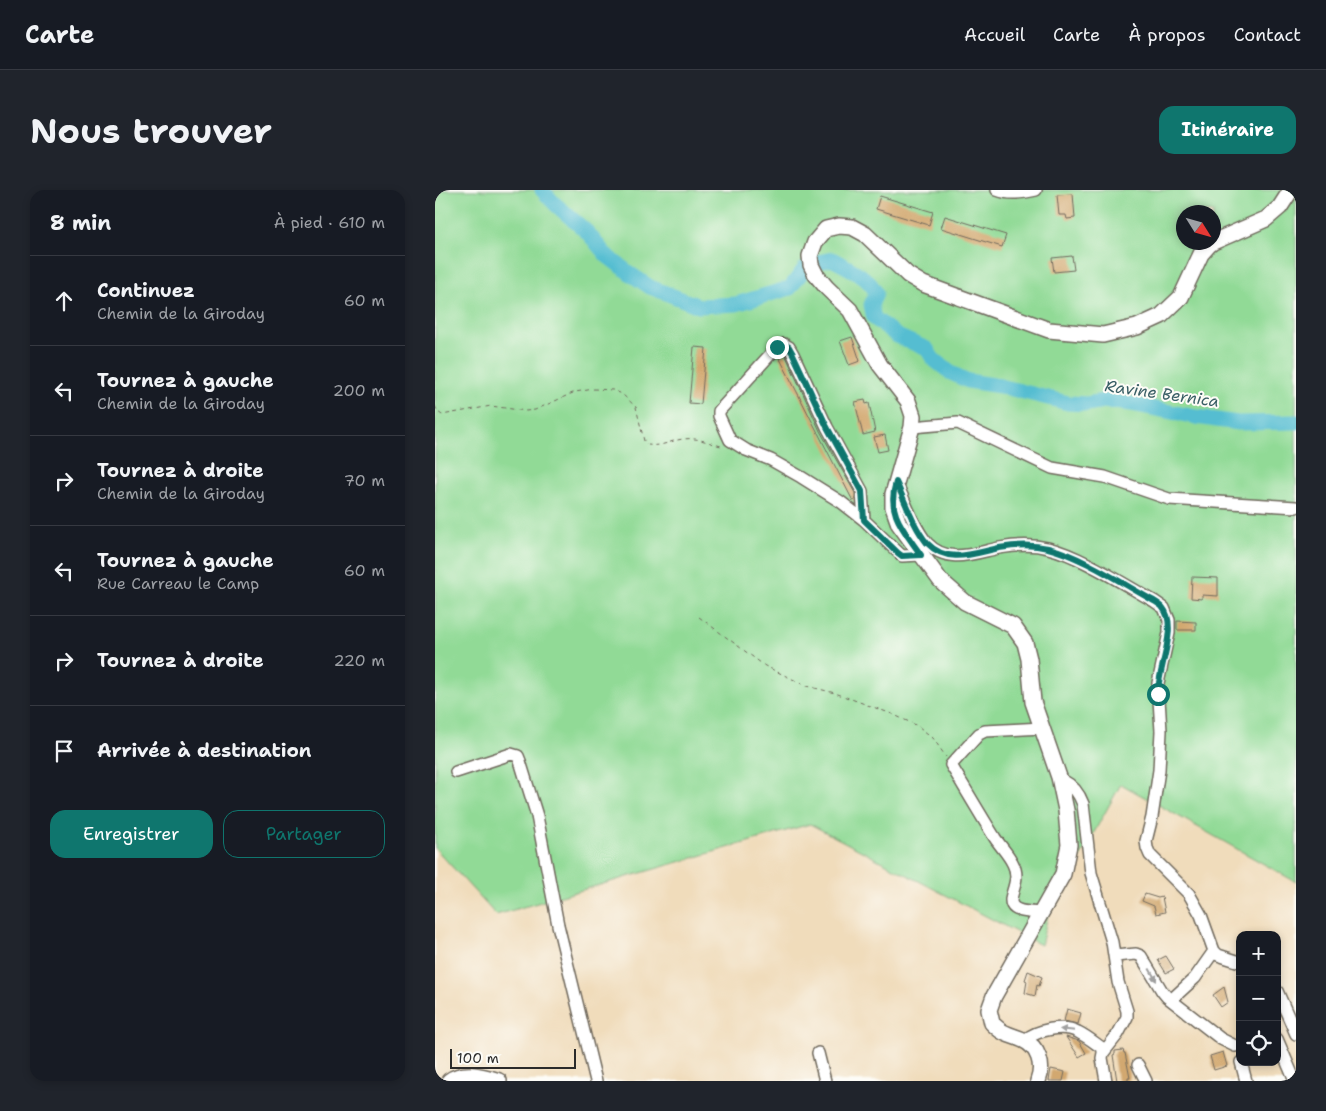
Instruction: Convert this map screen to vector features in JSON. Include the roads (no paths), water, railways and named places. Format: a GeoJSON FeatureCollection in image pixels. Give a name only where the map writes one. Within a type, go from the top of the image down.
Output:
{"type":"FeatureCollection","features":[{"type":"Feature","properties":{"kind":"main road"},"geometry":{"type":"LineString","coordinates":[[1221,239],[1266,219],[1280,207],[1291,190]]}},
{"type":"Feature","properties":{"kind":"main road"},"geometry":{"type":"LineString","coordinates":[[1038,1081],[1040,1061],[1034,1048],[1025,1040],[1003,1032],[992,1023],[989,1010],[994,996],[1063,874],[1069,845],[1061,782],[1033,702],[1029,659],[1025,643],[1013,626],[965,602],[940,580],[899,524],[893,507],[893,494],[913,427],[913,416],[908,401],[880,366],[851,310],[816,275],[811,265],[810,256],[815,242],[827,229],[851,226],[865,234],[908,274],[923,284],[1049,330],[1103,335],[1137,328],[1161,316],[1181,297],[1204,250]]}},
{"type":"Feature","properties":{"kind":"main road"},"geometry":{"type":"LineString","coordinates":[[449,1081],[464,1075],[473,1075],[499,1081]]}},
{"type":"Feature","properties":{"kind":"street"},"geometry":{"type":"LineString","coordinates":[[997,190],[1005,193],[1017,193],[1036,190]]}},
{"type":"Feature","properties":{"kind":"street"},"geometry":{"type":"LineString","coordinates":[[864,520],[862,491],[827,427],[789,347],[783,344],[777,347],[719,411],[725,432],[730,440],[801,476],[841,502],[864,520],[902,556],[921,555]]}},
{"type":"Feature","properties":{"kind":"street"},"geometry":{"type":"LineString","coordinates":[[913,427],[958,424],[994,439],[1051,468],[1105,477],[1169,499],[1296,507]]}},
{"type":"Feature","properties":{"kind":"street"},"geometry":{"type":"LineString","coordinates":[[896,482],[927,542],[940,553],[953,557],[1025,545],[1048,548],[1071,556],[1164,608],[1169,620],[1169,633],[1157,683],[1161,731],[1160,748],[1152,817],[1146,841],[1147,848],[1151,855],[1189,894],[1201,915],[1214,951],[1236,961]]}},
{"type":"Feature","properties":{"kind":"street"},"geometry":{"type":"LineString","coordinates":[[1041,913],[1016,910],[1013,906],[1011,896],[1017,882],[1013,864],[951,765],[979,734],[985,731],[1042,728]]}},
{"type":"Feature","properties":{"kind":"street"},"geometry":{"type":"LineString","coordinates":[[456,772],[511,754],[518,756],[537,816],[558,925],[596,1081]]}},
{"type":"Feature","properties":{"kind":"street"},"geometry":{"type":"LineString","coordinates":[[1061,782],[1069,784],[1080,795],[1083,804],[1092,878],[1115,956],[1125,1004],[1127,1017],[1115,1041],[1105,1050],[1102,1058],[1107,1081]]}},
{"type":"Feature","properties":{"kind":"street"},"geometry":{"type":"LineString","coordinates":[[1171,1000],[1195,978],[1214,951]]}},
{"type":"Feature","properties":{"kind":"street"},"geometry":{"type":"LineString","coordinates":[[1115,956],[1136,954],[1141,956],[1161,992],[1221,1039],[1236,1043]]}},
{"type":"Feature","properties":{"kind":"street"},"geometry":{"type":"LineString","coordinates":[[1281,1000],[1296,1034]]}},
{"type":"Feature","properties":{"kind":"street"},"geometry":{"type":"LineString","coordinates":[[1025,1040],[1031,1035],[1060,1028],[1076,1031],[1105,1050]]}},
{"type":"Feature","properties":{"kind":"street"},"geometry":{"type":"LineString","coordinates":[[1281,1048],[1295,1081]]}},
{"type":"Feature","properties":{"kind":"street"},"geometry":{"type":"LineString","coordinates":[[818,1053],[825,1081]]}},
{"type":"Feature","properties":{"kind":"street"},"geometry":{"type":"LineString","coordinates":[[1138,1065],[1146,1081]]}},
{"type":"Feature","properties":{"kind":"street"},"geometry":{"type":"LineString","coordinates":[[1242,1066],[1246,1081]]}},
{"type":"Feature","properties":{"kind":"waterway","name":"Ravine Bernica"},"geometry":{"type":"LineString","coordinates":[[542,190],[587,232],[607,256],[632,275],[650,287],[699,306],[736,304],[790,288],[805,268],[814,263],[832,259],[863,277],[873,287],[876,293],[871,305],[874,318],[897,336],[927,349],[933,359],[951,373],[968,381],[1000,386],[1068,403],[1087,404],[1104,401],[1131,404],[1238,423],[1296,422]]}}]}
